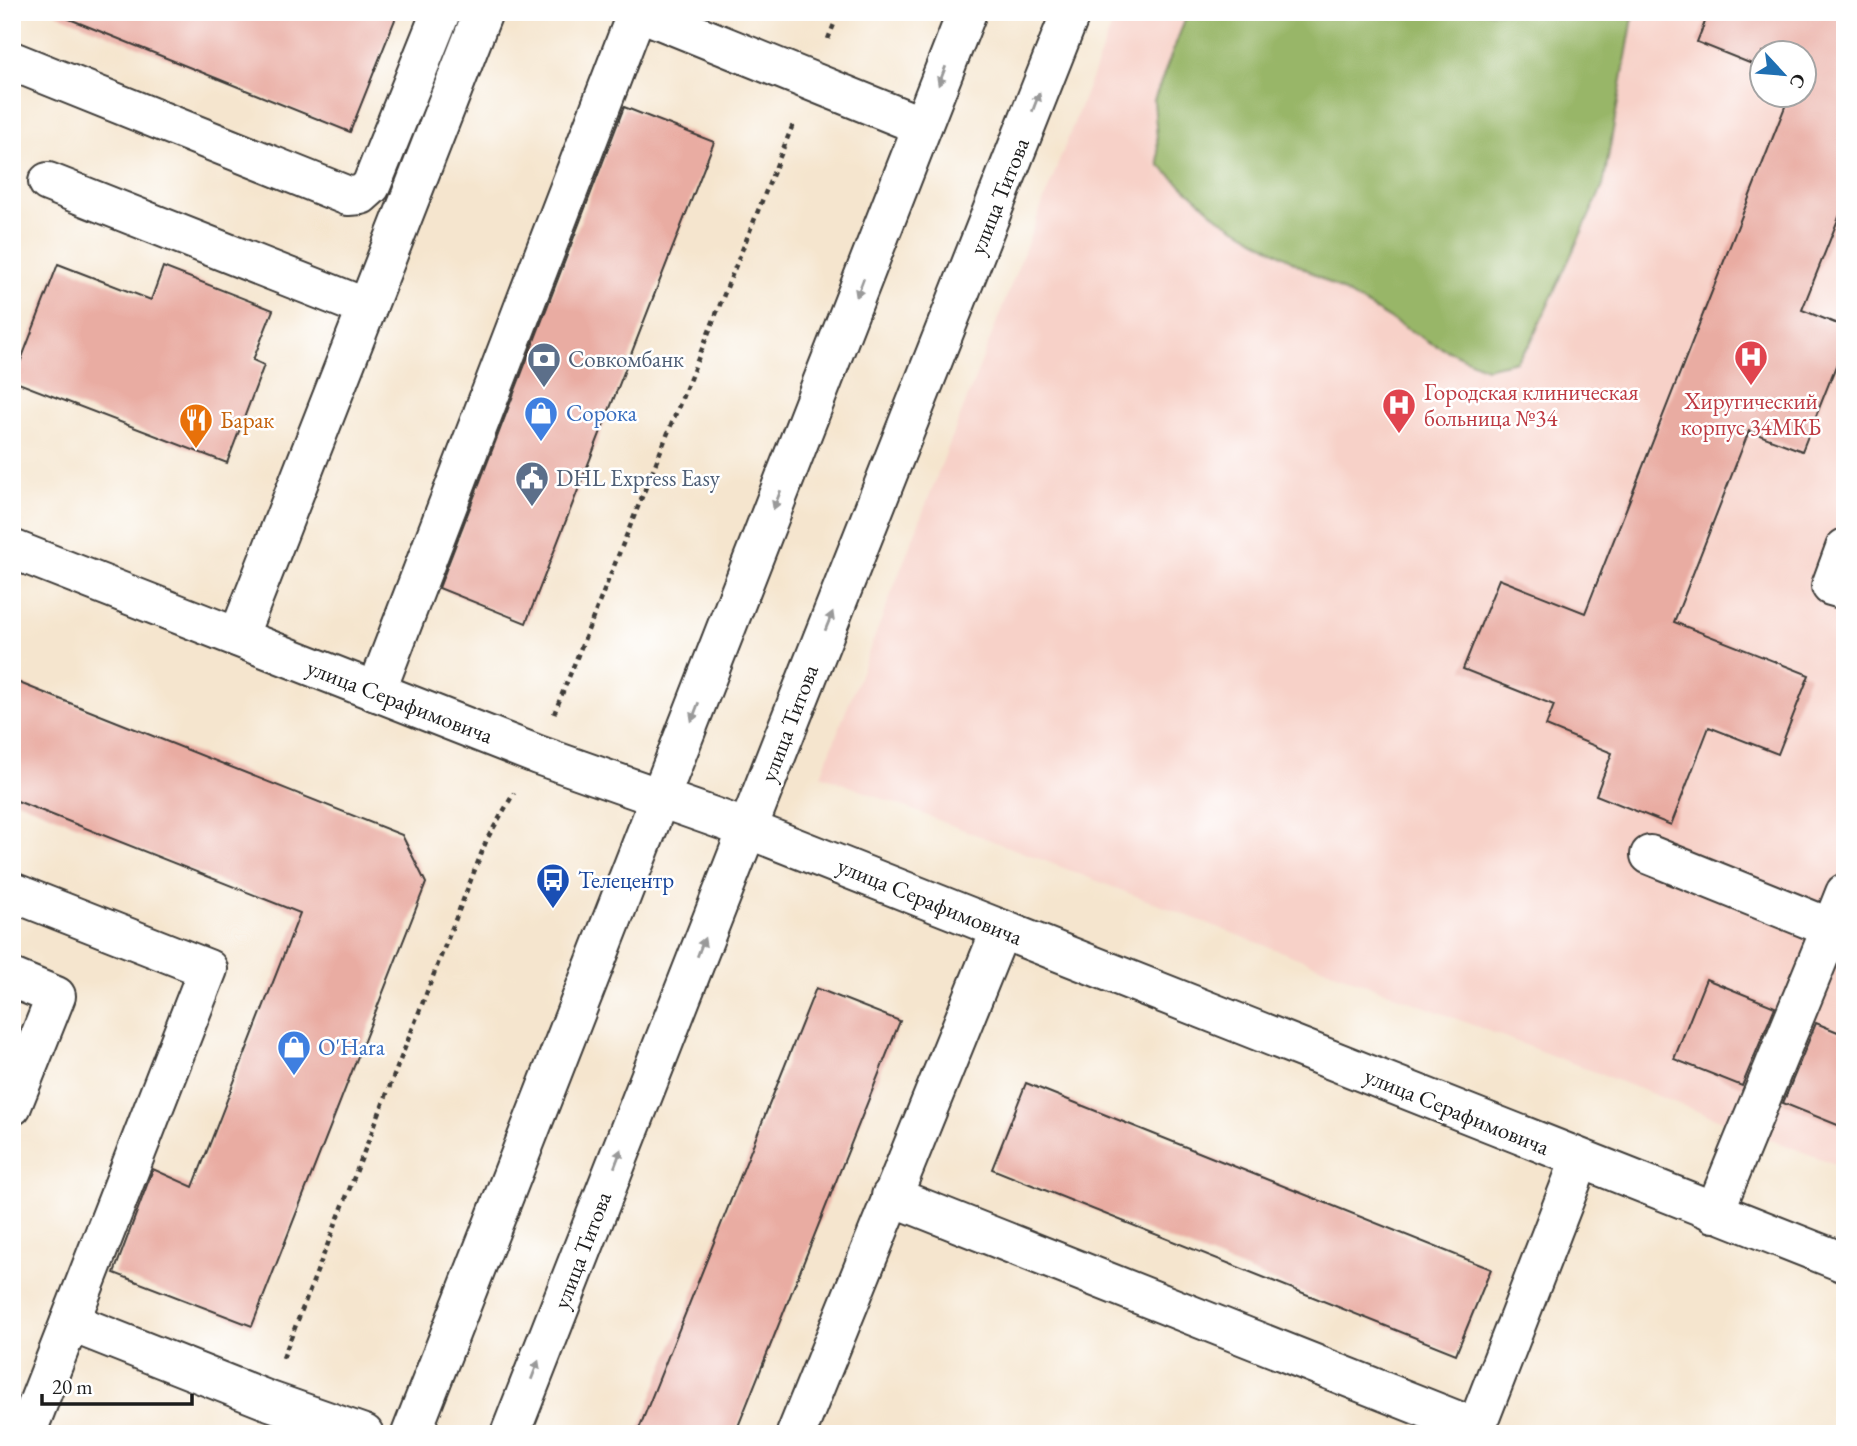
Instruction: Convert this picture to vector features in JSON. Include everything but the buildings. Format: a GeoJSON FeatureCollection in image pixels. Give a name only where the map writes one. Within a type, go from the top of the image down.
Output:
{"type":"FeatureCollection","features":[{"type":"Feature","properties":{"kind":"main road"},"geometry":{"type":"LineString","coordinates":[[12,61],[348,195],[361,195],[371,186],[441,12]]}},
{"type":"Feature","properties":{"kind":"main road"},"geometry":{"type":"LineString","coordinates":[[238,637],[483,12]]}},
{"type":"Feature","properties":{"kind":"main road"},"geometry":{"type":"LineString","coordinates":[[376,691],[638,12],[922,126]]}},
{"type":"Feature","properties":{"kind":"main road"},"geometry":{"type":"LineString","coordinates":[[411,1434],[967,12]]}},
{"type":"Feature","properties":{"kind":"main road","name":"улица Титова"},"geometry":{"type":"LineString","coordinates":[[510,1434],[1071,12]]}},
{"type":"Feature","properties":{"kind":"main road"},"geometry":{"type":"LineString","coordinates":[[48,182],[366,308]]}},
{"type":"Feature","properties":{"kind":"main road"},"geometry":{"type":"LineString","coordinates":[[1845,548],[1831,586],[1845,590]]}},
{"type":"Feature","properties":{"kind":"main road","name":"улица Серафимовича"},"geometry":{"type":"LineString","coordinates":[[12,549],[538,755],[748,829],[1845,1263]]}},
{"type":"Feature","properties":{"kind":"main road"},"geometry":{"type":"LineString","coordinates":[[1650,855],[1838,911],[1714,1213]]}},
{"type":"Feature","properties":{"kind":"main road"},"geometry":{"type":"LineString","coordinates":[[12,892],[208,969],[26,1434]]}},
{"type":"Feature","properties":{"kind":"main road"},"geometry":{"type":"LineString","coordinates":[[796,1434],[1001,929]]}},
{"type":"Feature","properties":{"kind":"main road"},"geometry":{"type":"LineString","coordinates":[[12,978],[56,996],[12,1106]]}},
{"type":"Feature","properties":{"kind":"main road"},"geometry":{"type":"LineString","coordinates":[[891,1196],[1476,1428],[1580,1160]]}},
{"type":"Feature","properties":{"kind":"main road"},"geometry":{"type":"LineString","coordinates":[[70,1322],[267,1400],[364,1434]]}},
{"type":"Feature","properties":{"kind":"path"},"geometry":{"type":"LineString","coordinates":[[267,1400],[487,839],[538,755],[839,12]]}},
{"type":"Feature","properties":{"kind":"shaded area","name":"Городская клиническая больница №34"},"geometry":{"type":"Polygon","coordinates":[[[1117,12],[1845,12],[1845,1168],[821,775],[1117,12]]]}},
{"type":"Feature","properties":{"kind":"green space"},"geometry":{"type":"Polygon","coordinates":[[[1188,12],[1634,12],[1603,186],[1530,344],[1516,361],[1486,368],[1433,344],[1219,218],[1159,165],[1154,100],[1188,12]]]}},
{"type":"Feature","properties":{"kind":"place","name":"Хиругический корпус 34МКБ"},"geometry":{"type":"Point","coordinates":[1751,387]}},
{"type":"Feature","properties":{"kind":"place","name":"Совкомбанк"},"geometry":{"type":"Point","coordinates":[544,389]}},
{"type":"Feature","properties":{"kind":"place","name":"Городская клиническая больница №34"},"geometry":{"type":"Point","coordinates":[1399,435]}},
{"type":"Feature","properties":{"kind":"place","name":"Сорока"},"geometry":{"type":"Point","coordinates":[541,443]}},
{"type":"Feature","properties":{"kind":"place","name":"Барак"},"geometry":{"type":"Point","coordinates":[196,450]}},
{"type":"Feature","properties":{"kind":"place","name":"DHL Express Easy"},"geometry":{"type":"Point","coordinates":[532,508]}},
{"type":"Feature","properties":{"kind":"place","name":"Телецентр"},"geometry":{"type":"Point","coordinates":[553,910]}},
{"type":"Feature","properties":{"kind":"place","name":"O'Hara"},"geometry":{"type":"Point","coordinates":[294,1077]}}]}
